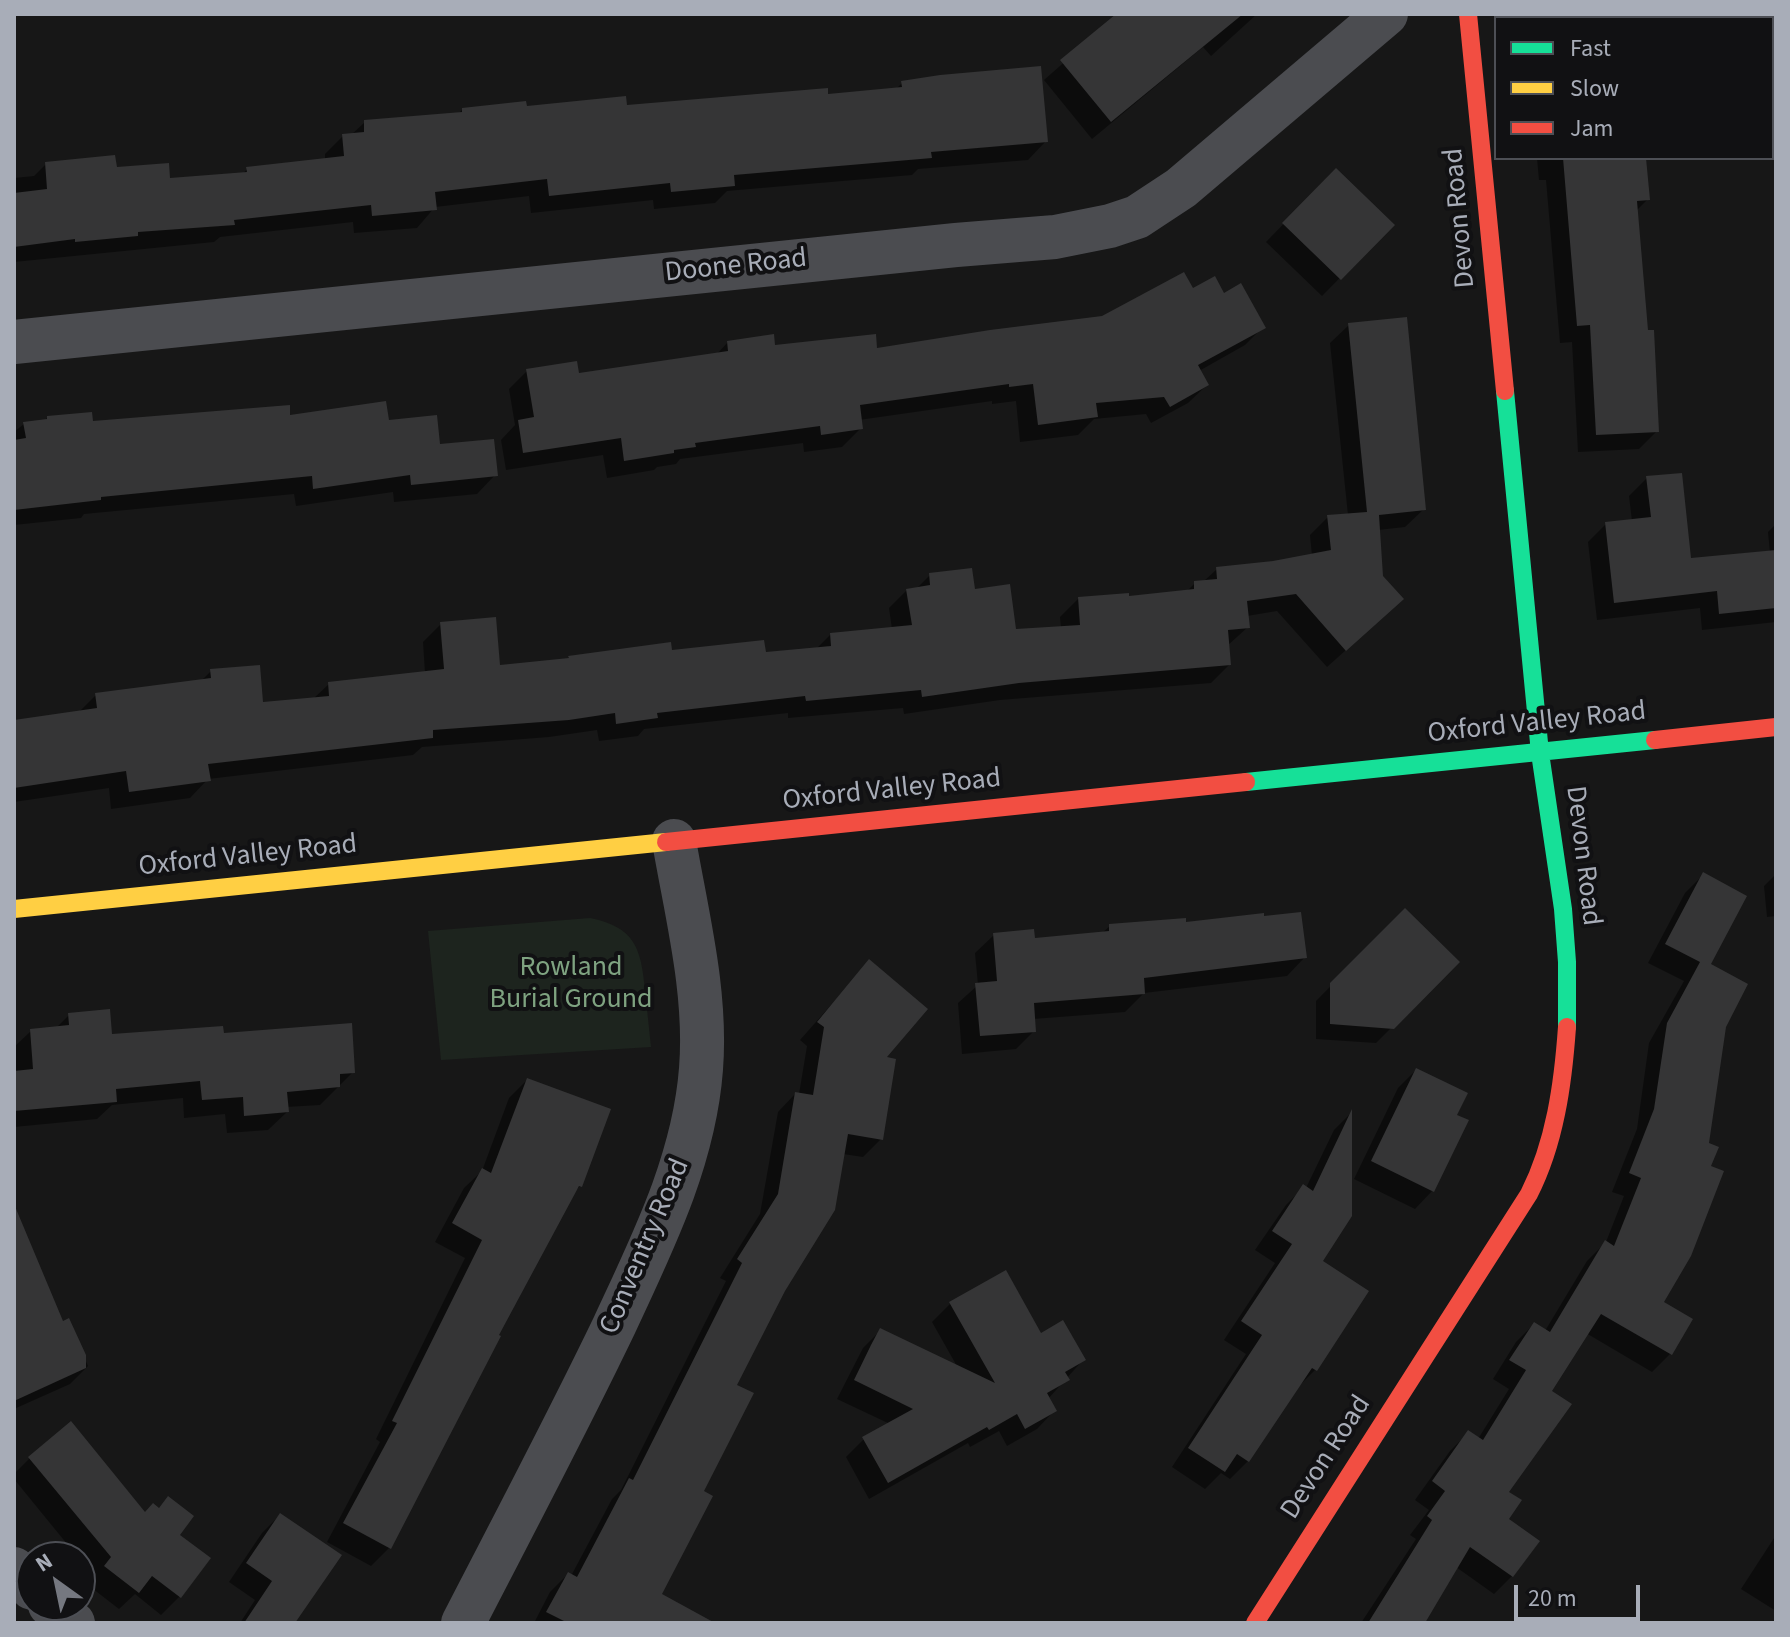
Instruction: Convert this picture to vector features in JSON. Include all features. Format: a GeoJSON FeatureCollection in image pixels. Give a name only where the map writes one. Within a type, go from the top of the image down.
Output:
{"type":"FeatureCollection","features":[{"type":"Feature","properties":{"kind":"main road","name":"Devon Road"},"geometry":{"type":"LineString","coordinates":[[1255,1623],[1515,1218],[1540,1171],[1557,1110],[1567,1052],[1568,976],[1557,852],[1540,753],[1468,14]]}},
{"type":"Feature","properties":{"kind":"main road","name":"Oxford Valley Road"},"geometry":{"type":"LineString","coordinates":[[14,909],[1776,727]]}},
{"type":"Feature","properties":{"kind":"street","name":"Doone Road"},"geometry":{"type":"LineString","coordinates":[[14,342],[1055,237],[1110,226],[1137,217],[1181,188],[1386,14]]}},
{"type":"Feature","properties":{"kind":"street","name":"Conventry Road"},"geometry":{"type":"LineString","coordinates":[[463,1623],[583,1390],[654,1240],[688,1146],[701,1067],[699,986],[674,841]]}},
{"type":"Feature","properties":{"kind":"green space","name":"Rowland Burial Ground"},"geometry":{"type":"Polygon","coordinates":[[[590,918],[617,927],[638,951],[651,1047],[441,1060],[428,931],[590,918]]]}},
{"type":"Feature","properties":{"kind":"building"},"geometry":{"type":"Polygon","coordinates":[[[1116,14],[1243,14],[1111,122],[1060,60],[1116,14]]]}},
{"type":"Feature","properties":{"kind":"building"},"geometry":{"type":"Polygon","coordinates":[[[1041,66],[1048,142],[931,152],[932,158],[734,175],[735,186],[671,192],[670,183],[549,196],[547,179],[435,192],[437,210],[372,216],[371,205],[234,220],[235,225],[138,232],[138,236],[75,242],[75,239],[14,247],[14,193],[47,189],[45,162],[115,155],[117,167],[169,163],[170,178],[247,172],[246,167],[344,156],[342,134],[364,132],[364,120],[462,112],[462,108],[526,101],[527,106],[626,96],[627,105],[828,88],[828,94],[902,87],[901,81],[940,75],[1041,66]]]}},
{"type":"Feature","properties":{"kind":"building"},"geometry":{"type":"Polygon","coordinates":[[[1563,160],[1646,160],[1650,200],[1637,201],[1648,330],[1654,330],[1659,432],[1596,435],[1590,325],[1577,326],[1563,160]]]}},
{"type":"Feature","properties":{"kind":"building"},"geometry":{"type":"Polygon","coordinates":[[[1336,168],[1395,225],[1341,280],[1282,223],[1336,168]]]}},
{"type":"Feature","properties":{"kind":"building"},"geometry":{"type":"Polygon","coordinates":[[[1184,272],[1193,288],[1215,276],[1224,293],[1241,283],[1266,328],[1198,365],[1209,385],[1170,407],[1164,397],[1096,403],[1098,417],[1038,425],[1033,384],[1009,387],[1009,384],[860,405],[863,429],[821,435],[820,426],[695,443],[696,447],[674,450],[674,453],[624,461],[621,438],[523,453],[518,420],[534,417],[526,369],[577,361],[579,373],[728,351],[727,341],[774,334],[775,345],[876,334],[877,348],[1102,316],[1184,272]]]}},
{"type":"Feature","properties":{"kind":"building"},"geometry":{"type":"Polygon","coordinates":[[[1407,317],[1426,510],[1379,515],[1383,576],[1404,599],[1346,651],[1296,594],[1247,601],[1250,628],[1228,630],[1231,665],[1019,683],[922,697],[921,690],[806,701],[805,696],[657,713],[658,718],[616,724],[615,713],[569,720],[433,730],[433,738],[208,764],[211,781],[129,792],[126,771],[14,788],[14,720],[97,708],[95,693],[211,678],[210,669],[260,665],[263,702],[329,696],[328,682],[444,669],[440,622],[496,617],[500,665],[671,642],[672,650],[764,640],[766,652],[831,646],[830,633],[912,625],[906,589],[930,585],[929,573],[972,568],[975,589],[1010,584],[1016,629],[1080,625],[1078,597],[1129,593],[1129,596],[1194,589],[1194,581],[1217,579],[1216,567],[1273,561],[1331,550],[1327,515],[1367,512],[1348,323],[1407,317]]]}},
{"type":"Feature","properties":{"kind":"building"},"geometry":{"type":"Polygon","coordinates":[[[386,401],[389,420],[437,415],[440,444],[494,439],[498,476],[411,485],[410,475],[313,489],[312,476],[101,497],[101,500],[14,510],[14,440],[26,438],[23,422],[47,419],[47,416],[92,412],[93,421],[290,405],[290,415],[386,401]]]}},
{"type":"Feature","properties":{"kind":"building"},"geometry":{"type":"Polygon","coordinates":[[[1682,473],[1691,558],[1776,550],[1776,608],[1719,614],[1717,591],[1614,603],[1605,522],[1651,517],[1646,476],[1682,473]]]}},
{"type":"Feature","properties":{"kind":"building"},"geometry":{"type":"Polygon","coordinates":[[[1703,872],[1747,896],[1711,964],[1748,984],[1726,1027],[1709,1143],[1719,1147],[1711,1166],[1724,1171],[1691,1256],[1664,1302],[1693,1319],[1672,1355],[1601,1314],[1552,1391],[1572,1404],[1509,1492],[1522,1500],[1509,1519],[1540,1541],[1513,1577],[1470,1547],[1425,1623],[1368,1623],[1432,1520],[1427,1516],[1445,1491],[1432,1481],[1468,1430],[1483,1440],[1526,1370],[1509,1360],[1534,1322],[1550,1332],[1605,1240],[1614,1246],[1641,1178],[1629,1173],[1654,1109],[1667,1023],[1700,962],[1665,944],[1703,872]]]}},
{"type":"Feature","properties":{"kind":"building"},"geometry":{"type":"Polygon","coordinates":[[[1405,908],[1460,962],[1394,1029],[1330,1024],[1330,983],[1405,908]]]}},
{"type":"Feature","properties":{"kind":"building"},"geometry":{"type":"Polygon","coordinates":[[[1301,912],[1307,958],[1144,978],[1145,994],[1034,1003],[1036,1032],[980,1036],[975,983],[997,981],[993,933],[1034,929],[1035,938],[1109,931],[1109,924],[1186,918],[1186,922],[1301,912]]]}},
{"type":"Feature","properties":{"kind":"building"},"geometry":{"type":"Polygon","coordinates":[[[869,959],[928,1009],[887,1057],[896,1059],[883,1140],[848,1134],[835,1210],[785,1291],[737,1385],[754,1393],[704,1491],[713,1496],[662,1594],[715,1623],[568,1623],[546,1612],[568,1572],[577,1577],[629,1478],[633,1480],[742,1263],[737,1259],[778,1194],[795,1092],[813,1095],[824,1027],[817,1022],[869,959]]]}},
{"type":"Feature","properties":{"kind":"building"},"geometry":{"type":"Polygon","coordinates":[[[110,1009],[112,1034],[223,1026],[224,1033],[352,1023],[355,1073],[340,1074],[340,1087],[287,1092],[289,1112],[244,1116],[243,1097],[202,1100],[200,1081],[116,1089],[117,1102],[14,1111],[14,1071],[33,1069],[30,1029],[69,1025],[68,1013],[110,1009]]]}},
{"type":"Feature","properties":{"kind":"building"},"geometry":{"type":"Polygon","coordinates":[[[1416,1068],[1468,1093],[1457,1115],[1469,1120],[1434,1192],[1371,1161],[1416,1068]]]}},
{"type":"Feature","properties":{"kind":"building"},"geometry":{"type":"Polygon","coordinates":[[[527,1078],[611,1109],[582,1187],[579,1186],[499,1335],[391,1549],[343,1523],[397,1423],[392,1421],[482,1240],[452,1223],[482,1168],[491,1173],[527,1078]]]}},
{"type":"Feature","properties":{"kind":"building"},"geometry":{"type":"Polygon","coordinates":[[[1352,1109],[1352,1216],[1323,1261],[1369,1291],[1317,1371],[1312,1368],[1249,1462],[1237,1454],[1225,1472],[1188,1448],[1262,1335],[1241,1321],[1292,1244],[1272,1231],[1303,1184],[1313,1191],[1352,1109]]]}},
{"type":"Feature","properties":{"kind":"building"},"geometry":{"type":"Polygon","coordinates":[[[14,1204],[63,1321],[69,1318],[86,1355],[86,1368],[14,1401],[14,1204]]]}},
{"type":"Feature","properties":{"kind":"building"},"geometry":{"type":"Polygon","coordinates":[[[1006,1270],[1041,1333],[1063,1320],[1086,1360],[1065,1372],[1070,1380],[1047,1393],[1057,1411],[1025,1429],[1017,1414],[989,1430],[987,1427],[888,1483],[862,1437],[913,1409],[854,1380],[880,1328],[995,1383],[949,1302],[1006,1270]]]}},
{"type":"Feature","properties":{"kind":"building"},"geometry":{"type":"Polygon","coordinates":[[[71,1421],[145,1512],[153,1503],[159,1508],[168,1496],[194,1516],[180,1535],[211,1558],[181,1598],[152,1576],[139,1593],[104,1566],[111,1557],[28,1457],[71,1421]]]}},
{"type":"Feature","properties":{"kind":"building"},"geometry":{"type":"Polygon","coordinates":[[[280,1513],[342,1555],[295,1623],[244,1623],[272,1581],[246,1563],[280,1513]]]}},
{"type":"Feature","properties":{"kind":"traffic: fast"},"geometry":{"type":"LineString","coordinates":[[1505,391],[1540,753],[1563,909],[1567,1027]]}},
{"type":"Feature","properties":{"kind":"traffic: fast"},"geometry":{"type":"LineString","coordinates":[[1246,782],[1655,740]]}},
{"type":"Feature","properties":{"kind":"traffic: slow"},"geometry":{"type":"LineString","coordinates":[[14,909],[666,842]]}},
{"type":"Feature","properties":{"kind":"traffic: jam"},"geometry":{"type":"LineString","coordinates":[[1468,14],[1505,391]]}},
{"type":"Feature","properties":{"kind":"traffic: jam"},"geometry":{"type":"LineString","coordinates":[[1655,740],[1776,727]]}},
{"type":"Feature","properties":{"kind":"traffic: jam"},"geometry":{"type":"LineString","coordinates":[[666,842],[1246,782]]}},
{"type":"Feature","properties":{"kind":"traffic: jam"},"geometry":{"type":"LineString","coordinates":[[1255,1623],[1529,1194],[1538,1175],[1556,1113],[1567,1027]]}}]}
